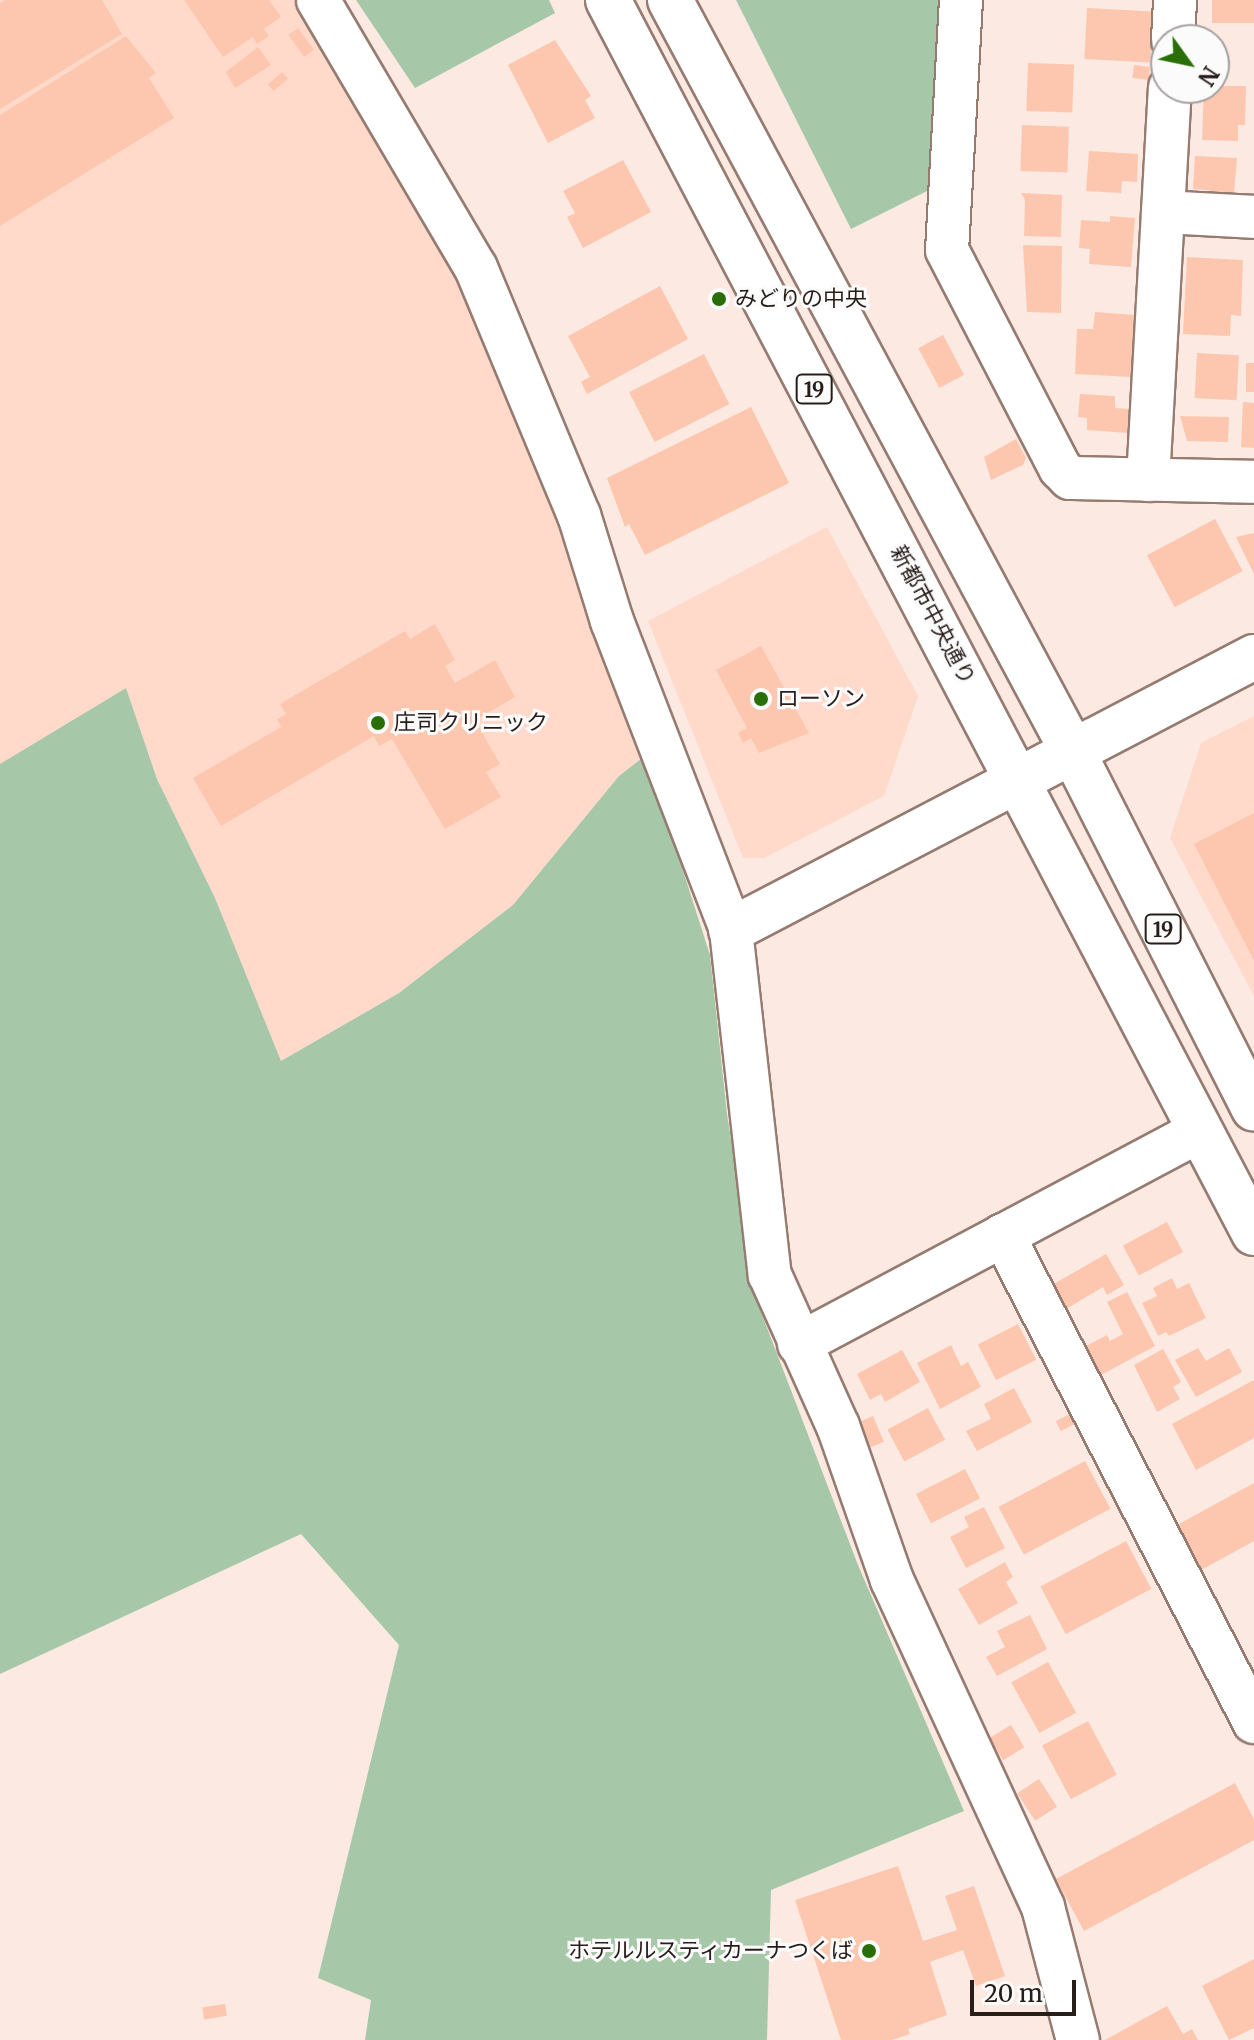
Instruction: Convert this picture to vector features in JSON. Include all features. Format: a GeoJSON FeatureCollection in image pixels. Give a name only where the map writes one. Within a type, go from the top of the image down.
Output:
{"type":"FeatureCollection","features":[{"type":"Feature","properties":{"kind":"main road","name":"新都市中央通り"},"geometry":{"type":"LineString","coordinates":[[608,0],[1019,777],[1254,1233]]}},
{"type":"Feature","properties":{"kind":"main road","name":"19"},"geometry":{"type":"LineString","coordinates":[[670,0],[1072,750],[1254,1107]]}},
{"type":"Feature","properties":{"kind":"main road"},"geometry":{"type":"LineString","coordinates":[[731,930],[1254,657]]}},
{"type":"Feature","properties":{"kind":"street"},"geometry":{"type":"LineString","coordinates":[[318,0],[385,106],[476,268],[579,515],[612,621],[731,930],[770,1275],[838,1426],[892,1580],[1043,1907],[1078,2040]]}},
{"type":"Feature","properties":{"kind":"street"},"geometry":{"type":"LineString","coordinates":[[961,0],[947,250],[1060,468],[1070,478],[1254,482]]}},
{"type":"Feature","properties":{"kind":"street"},"geometry":{"type":"LineString","coordinates":[[1174,24],[1175,0]]}},
{"type":"Feature","properties":{"kind":"street"},"geometry":{"type":"LineString","coordinates":[[1148,480],[1169,104]]}},
{"type":"Feature","properties":{"kind":"street"},"geometry":{"type":"LineString","coordinates":[[1163,212],[1254,217]]}},
{"type":"Feature","properties":{"kind":"street"},"geometry":{"type":"LineString","coordinates":[[799,1344],[1200,1131]]}},
{"type":"Feature","properties":{"kind":"street"},"geometry":{"type":"LineString","coordinates":[[1003,1235],[1254,1722]]}},
{"type":"Feature","properties":{"kind":"shaded area"},"geometry":{"type":"Polygon","coordinates":[[[0,0],[296,0],[438,238],[481,324],[646,755],[619,776],[513,905],[399,993],[281,1061],[215,898],[157,779],[126,688],[0,764],[0,0]]]}},
{"type":"Feature","properties":{"kind":"shaded area"},"geometry":{"type":"Polygon","coordinates":[[[827,527],[918,696],[884,796],[764,858],[743,858],[648,621],[827,527]]]}},
{"type":"Feature","properties":{"kind":"shaded area"},"geometry":{"type":"Polygon","coordinates":[[[1254,716],[1254,996],[1170,838],[1201,743],[1254,716]]]}},
{"type":"Feature","properties":{"kind":"green space"},"geometry":{"type":"Polygon","coordinates":[[[356,0],[549,0],[555,13],[415,88],[356,0]]]}},
{"type":"Feature","properties":{"kind":"green space"},"geometry":{"type":"Polygon","coordinates":[[[736,0],[942,0],[929,190],[851,229],[736,0]]]}},
{"type":"Feature","properties":{"kind":"green space"},"geometry":{"type":"Polygon","coordinates":[[[126,688],[157,779],[215,898],[281,1061],[399,993],[513,905],[619,776],[646,755],[710,955],[727,1114],[756,1299],[858,1565],[964,1811],[771,1890],[767,2040],[365,2040],[371,2000],[318,1978],[399,1645],[301,1534],[0,1674],[0,764],[126,688]]]}},
{"type":"Feature","properties":{"kind":"building"},"geometry":{"type":"Polygon","coordinates":[[[5,0],[102,0],[122,34],[0,109],[0,3],[5,0]]]}},
{"type":"Feature","properties":{"kind":"building"},"geometry":{"type":"Polygon","coordinates":[[[184,0],[269,0],[281,17],[264,29],[269,36],[257,44],[253,37],[223,57],[184,0]]]}},
{"type":"Feature","properties":{"kind":"building"},"geometry":{"type":"Polygon","coordinates":[[[1212,0],[1254,0],[1254,23],[1212,23],[1212,0]]]}},
{"type":"Feature","properties":{"kind":"building"},"geometry":{"type":"Polygon","coordinates":[[[1087,8],[1153,11],[1150,62],[1084,59],[1087,8]]]}},
{"type":"Feature","properties":{"kind":"building"},"geometry":{"type":"Polygon","coordinates":[[[298,28],[314,50],[304,57],[288,35],[298,28]]]}},
{"type":"Feature","properties":{"kind":"building"},"geometry":{"type":"Polygon","coordinates":[[[126,36],[156,73],[149,78],[174,118],[0,226],[0,115],[126,36]]]}},
{"type":"Feature","properties":{"kind":"building"},"geometry":{"type":"Polygon","coordinates":[[[555,40],[591,96],[585,100],[595,118],[548,143],[508,65],[555,40]]]}},
{"type":"Feature","properties":{"kind":"building"},"geometry":{"type":"Polygon","coordinates":[[[258,47],[271,65],[235,88],[226,72],[258,47]]]}},
{"type":"Feature","properties":{"kind":"building"},"geometry":{"type":"Polygon","coordinates":[[[1028,63],[1074,65],[1072,113],[1026,111],[1028,63]]]}},
{"type":"Feature","properties":{"kind":"building"},"geometry":{"type":"Polygon","coordinates":[[[1134,65],[1150,67],[1148,80],[1132,78],[1134,65]]]}},
{"type":"Feature","properties":{"kind":"building"},"geometry":{"type":"Polygon","coordinates":[[[282,72],[288,79],[274,91],[268,84],[282,72]]]}},
{"type":"Feature","properties":{"kind":"building"},"geometry":{"type":"Polygon","coordinates":[[[1230,86],[1246,86],[1245,125],[1238,125],[1238,141],[1202,140],[1203,104],[1230,104],[1230,86]]]}},
{"type":"Feature","properties":{"kind":"building"},"geometry":{"type":"Polygon","coordinates":[[[1022,125],[1069,127],[1067,173],[1020,171],[1022,125]]]}},
{"type":"Feature","properties":{"kind":"building"},"geometry":{"type":"Polygon","coordinates":[[[1089,151],[1138,154],[1137,182],[1122,181],[1121,193],[1086,191],[1089,151]]]}},
{"type":"Feature","properties":{"kind":"building"},"geometry":{"type":"Polygon","coordinates":[[[1195,156],[1237,158],[1234,193],[1209,196],[1210,190],[1193,189],[1195,156]]]}},
{"type":"Feature","properties":{"kind":"building"},"geometry":{"type":"Polygon","coordinates":[[[623,160],[651,212],[583,248],[567,217],[575,213],[563,191],[623,160]]]}},
{"type":"Feature","properties":{"kind":"building"},"geometry":{"type":"Polygon","coordinates":[[[1021,193],[1062,195],[1061,237],[1024,236],[1025,200],[1021,193]]]}},
{"type":"Feature","properties":{"kind":"building"},"geometry":{"type":"Polygon","coordinates":[[[1110,216],[1135,218],[1131,267],[1089,264],[1090,249],[1079,248],[1081,220],[1110,222],[1110,216]]]}},
{"type":"Feature","properties":{"kind":"building"},"geometry":{"type":"Polygon","coordinates":[[[1023,245],[1062,246],[1061,313],[1027,312],[1023,245]]]}},
{"type":"Feature","properties":{"kind":"building"},"geometry":{"type":"Polygon","coordinates":[[[1187,257],[1243,260],[1241,316],[1231,315],[1230,336],[1183,334],[1187,257]]]}},
{"type":"Feature","properties":{"kind":"building"},"geometry":{"type":"Polygon","coordinates":[[[660,286],[688,339],[587,394],[581,382],[590,377],[568,336],[660,286]]]}},
{"type":"Feature","properties":{"kind":"building"},"geometry":{"type":"Polygon","coordinates":[[[1095,312],[1135,315],[1131,377],[1075,374],[1077,329],[1093,329],[1095,312]]]}},
{"type":"Feature","properties":{"kind":"building"},"geometry":{"type":"Polygon","coordinates":[[[943,335],[964,375],[939,388],[918,348],[943,335]]]}},
{"type":"Feature","properties":{"kind":"building"},"geometry":{"type":"Polygon","coordinates":[[[1197,353],[1239,355],[1237,400],[1195,398],[1197,353]]]}},
{"type":"Feature","properties":{"kind":"building"},"geometry":{"type":"Polygon","coordinates":[[[704,354],[729,404],[655,442],[629,392],[704,354]]]}},
{"type":"Feature","properties":{"kind":"building"},"geometry":{"type":"Polygon","coordinates":[[[1246,363],[1254,363],[1254,392],[1246,392],[1246,363]]]}},
{"type":"Feature","properties":{"kind":"building"},"geometry":{"type":"Polygon","coordinates":[[[1080,394],[1115,396],[1115,408],[1130,409],[1129,433],[1087,430],[1087,418],[1078,417],[1080,394]]]}},
{"type":"Feature","properties":{"kind":"building"},"geometry":{"type":"Polygon","coordinates":[[[1243,402],[1254,403],[1254,448],[1241,447],[1243,402]]]}},
{"type":"Feature","properties":{"kind":"building"},"geometry":{"type":"Polygon","coordinates":[[[751,407],[789,483],[645,555],[629,524],[625,527],[607,478],[751,407]]]}},
{"type":"Feature","properties":{"kind":"building"},"geometry":{"type":"Polygon","coordinates":[[[1180,416],[1229,417],[1228,442],[1187,441],[1180,416]]]}},
{"type":"Feature","properties":{"kind":"building"},"geometry":{"type":"Polygon","coordinates":[[[1016,439],[1026,458],[1023,465],[991,480],[984,457],[1016,439]]]}},
{"type":"Feature","properties":{"kind":"building"},"geometry":{"type":"Polygon","coordinates":[[[1215,519],[1243,571],[1175,607],[1147,555],[1215,519]]]}},
{"type":"Feature","properties":{"kind":"building"},"geometry":{"type":"Polygon","coordinates":[[[1254,533],[1254,574],[1236,537],[1254,533]]]}},
{"type":"Feature","properties":{"kind":"building","name":"庄司クリニック"},"geometry":{"type":"Polygon","coordinates":[[[435,624],[455,660],[445,666],[455,683],[495,660],[515,697],[475,720],[500,764],[486,772],[501,797],[445,829],[392,739],[379,746],[374,736],[221,826],[193,778],[281,727],[277,719],[286,714],[280,704],[405,631],[410,639],[435,624]]]}},
{"type":"Feature","properties":{"kind":"building","name":"ローソン"},"geometry":{"type":"Polygon","coordinates":[[[761,646],[809,733],[759,753],[751,738],[743,743],[738,733],[747,728],[716,670],[761,646]]]}},
{"type":"Feature","properties":{"kind":"building"},"geometry":{"type":"Polygon","coordinates":[[[1254,813],[1254,961],[1194,844],[1254,813]]]}},
{"type":"Feature","properties":{"kind":"building"},"geometry":{"type":"Polygon","coordinates":[[[1167,1222],[1183,1252],[1139,1275],[1123,1245],[1167,1222]]]}},
{"type":"Feature","properties":{"kind":"building"},"geometry":{"type":"Polygon","coordinates":[[[1106,1254],[1124,1285],[1107,1295],[1103,1287],[1066,1309],[1052,1285],[1106,1254]]]}},
{"type":"Feature","properties":{"kind":"building"},"geometry":{"type":"Polygon","coordinates":[[[1172,1278],[1177,1289],[1189,1283],[1206,1318],[1169,1336],[1166,1332],[1158,1336],[1142,1303],[1157,1296],[1153,1288],[1172,1278]]]}},
{"type":"Feature","properties":{"kind":"building"},"geometry":{"type":"Polygon","coordinates":[[[1127,1292],[1155,1346],[1101,1375],[1086,1346],[1107,1335],[1110,1341],[1123,1334],[1107,1302],[1127,1292]]]}},
{"type":"Feature","properties":{"kind":"building"},"geometry":{"type":"Polygon","coordinates":[[[1018,1324],[1036,1360],[996,1380],[978,1344],[1018,1324]]]}},
{"type":"Feature","properties":{"kind":"building"},"geometry":{"type":"Polygon","coordinates":[[[951,1345],[961,1366],[968,1362],[981,1387],[940,1409],[917,1363],[951,1345]]]}},
{"type":"Feature","properties":{"kind":"building"},"geometry":{"type":"Polygon","coordinates":[[[1198,1348],[1206,1361],[1229,1348],[1242,1372],[1196,1397],[1175,1360],[1198,1348]]]}},
{"type":"Feature","properties":{"kind":"building"},"geometry":{"type":"Polygon","coordinates":[[[1163,1349],[1181,1382],[1173,1387],[1180,1399],[1157,1412],[1134,1365],[1163,1349]]]}},
{"type":"Feature","properties":{"kind":"building"},"geometry":{"type":"Polygon","coordinates":[[[902,1350],[920,1382],[885,1402],[881,1394],[870,1400],[857,1374],[902,1350]]]}},
{"type":"Feature","properties":{"kind":"building"},"geometry":{"type":"Polygon","coordinates":[[[1254,1380],[1254,1438],[1196,1470],[1172,1424],[1254,1380]]]}},
{"type":"Feature","properties":{"kind":"building"},"geometry":{"type":"Polygon","coordinates":[[[1014,1388],[1032,1422],[977,1451],[966,1431],[991,1419],[984,1404],[1014,1388]]]}},
{"type":"Feature","properties":{"kind":"building"},"geometry":{"type":"Polygon","coordinates":[[[928,1408],[945,1440],[904,1461],[887,1430],[928,1408]]]}},
{"type":"Feature","properties":{"kind":"building"},"geometry":{"type":"Polygon","coordinates":[[[1070,1414],[1075,1424],[1061,1431],[1056,1421],[1070,1414]]]}},
{"type":"Feature","properties":{"kind":"building"},"geometry":{"type":"Polygon","coordinates":[[[873,1416],[884,1442],[864,1450],[853,1425],[873,1416]]]}},
{"type":"Feature","properties":{"kind":"building"},"geometry":{"type":"Polygon","coordinates":[[[1085,1461],[1110,1509],[1024,1555],[998,1507],[1085,1461]]]}},
{"type":"Feature","properties":{"kind":"building"},"geometry":{"type":"Polygon","coordinates":[[[965,1469],[980,1498],[931,1523],[916,1494],[965,1469]]]}},
{"type":"Feature","properties":{"kind":"building"},"geometry":{"type":"Polygon","coordinates":[[[1254,1483],[1254,1541],[1201,1570],[1177,1525],[1254,1483]]]}},
{"type":"Feature","properties":{"kind":"building"},"geometry":{"type":"Polygon","coordinates":[[[984,1507],[1005,1548],[966,1568],[950,1537],[969,1527],[964,1517],[984,1507]]]}},
{"type":"Feature","properties":{"kind":"building"},"geometry":{"type":"Polygon","coordinates":[[[1126,1541],[1151,1589],[1066,1634],[1040,1587],[1126,1541]]]}},
{"type":"Feature","properties":{"kind":"building"},"geometry":{"type":"Polygon","coordinates":[[[1005,1562],[1013,1577],[1006,1582],[1018,1603],[979,1625],[958,1589],[1005,1562]]]}},
{"type":"Feature","properties":{"kind":"building"},"geometry":{"type":"Polygon","coordinates":[[[1030,1615],[1047,1649],[997,1676],[986,1657],[1005,1647],[997,1631],[1030,1615]]]}},
{"type":"Feature","properties":{"kind":"building"},"geometry":{"type":"Polygon","coordinates":[[[1048,1662],[1076,1713],[1039,1733],[1011,1682],[1048,1662]]]}},
{"type":"Feature","properties":{"kind":"building"},"geometry":{"type":"Polygon","coordinates":[[[1088,1721],[1117,1775],[1071,1799],[1042,1745],[1088,1721]]]}},
{"type":"Feature","properties":{"kind":"building"},"geometry":{"type":"Polygon","coordinates":[[[1011,1725],[1024,1747],[1003,1760],[990,1738],[1011,1725]]]}},
{"type":"Feature","properties":{"kind":"building"},"geometry":{"type":"Polygon","coordinates":[[[1039,1779],[1057,1807],[1035,1821],[1017,1793],[1039,1779]]]}},
{"type":"Feature","properties":{"kind":"building"},"geometry":{"type":"Polygon","coordinates":[[[1235,1783],[1254,1819],[1254,1840],[1084,1931],[1056,1879],[1235,1783]]]}},
{"type":"Feature","properties":{"kind":"building","name":"ホテルルスティカーナつくば"},"geometry":{"type":"Polygon","coordinates":[[[898,1866],[923,1941],[957,1930],[945,1896],[974,1886],[1005,1976],[976,1986],[963,1950],[930,1962],[947,2015],[908,2029],[910,2034],[892,2040],[841,2040],[795,1900],[898,1866]]]}},
{"type":"Feature","properties":{"kind":"building"},"geometry":{"type":"Polygon","coordinates":[[[1254,1959],[1254,2028],[1229,2040],[1202,1986],[1254,1959]]]}},
{"type":"Feature","properties":{"kind":"building"},"geometry":{"type":"Polygon","coordinates":[[[225,2004],[227,2016],[204,2019],[202,2008],[225,2004]]]}},
{"type":"Feature","properties":{"kind":"building"},"geometry":{"type":"Polygon","coordinates":[[[1167,2006],[1183,2034],[1192,2029],[1198,2040],[1105,2040],[1167,2006]]]}},
{"type":"Feature","properties":{"kind":"place","name":"みどりの中央"},"geometry":{"type":"Point","coordinates":[719,299]}},
{"type":"Feature","properties":{"kind":"place","name":"ローソン"},"geometry":{"type":"Point","coordinates":[761,699]}},
{"type":"Feature","properties":{"kind":"place","name":"庄司クリニック"},"geometry":{"type":"Point","coordinates":[378,723]}},
{"type":"Feature","properties":{"kind":"place","name":"ホテルルスティカーナつくば"},"geometry":{"type":"Point","coordinates":[869,1951]}}]}
